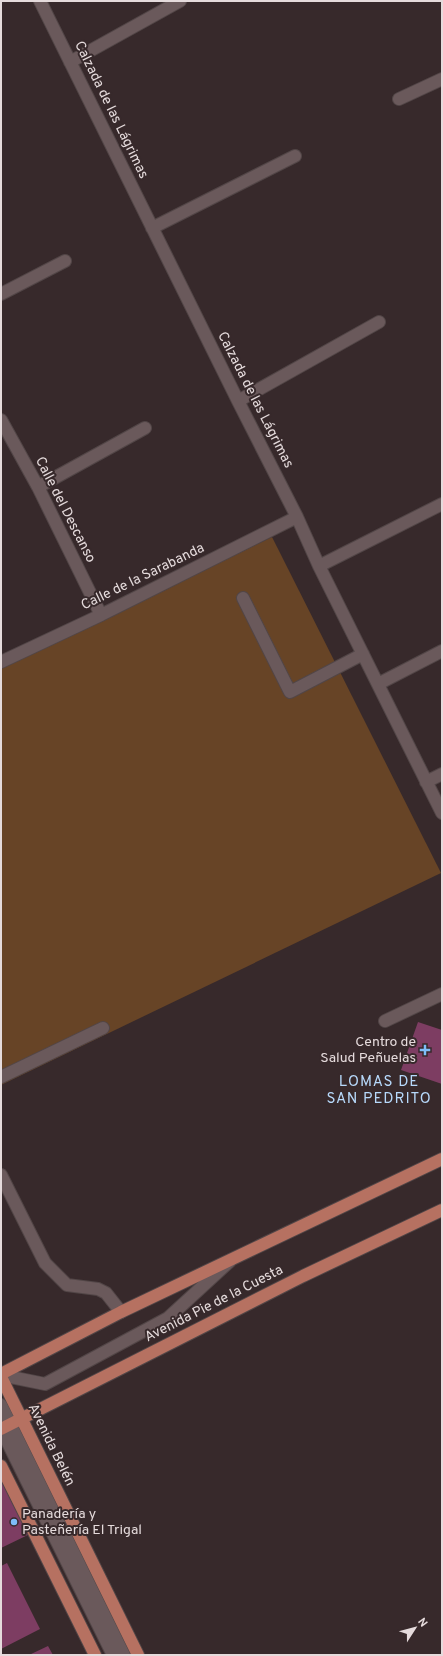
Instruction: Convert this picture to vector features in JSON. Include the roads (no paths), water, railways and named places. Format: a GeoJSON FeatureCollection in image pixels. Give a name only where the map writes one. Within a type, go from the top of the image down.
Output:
{"type":"FeatureCollection","features":[{"type":"Feature","properties":{"kind":"main road"},"geometry":{"type":"LineString","coordinates":[[1,1375],[121,1312],[235,1256],[442,1159]]}},
{"type":"Feature","properties":{"kind":"main road","name":"Avenida Pie de la Cuesta"},"geometry":{"type":"LineString","coordinates":[[11,1423],[304,1276],[442,1210]]}},
{"type":"Feature","properties":{"kind":"main road","name":"Avenida Belén"},"geometry":{"type":"LineString","coordinates":[[1,1375],[11,1423],[138,1655]]}},
{"type":"Feature","properties":{"kind":"main road"},"geometry":{"type":"LineString","coordinates":[[1,1466],[95,1655]]}},
{"type":"Feature","properties":{"kind":"street","name":"Calzada de las Lágrimas"},"geometry":{"type":"LineString","coordinates":[[40,1],[297,517],[319,566],[442,814]]}},
{"type":"Feature","properties":{"kind":"street"},"geometry":{"type":"LineString","coordinates":[[70,62],[180,1]]}},
{"type":"Feature","properties":{"kind":"street"},"geometry":{"type":"LineString","coordinates":[[399,98],[442,79]]}},
{"type":"Feature","properties":{"kind":"street"},"geometry":{"type":"LineString","coordinates":[[152,228],[295,156]]}},
{"type":"Feature","properties":{"kind":"street"},"geometry":{"type":"LineString","coordinates":[[1,294],[65,261]]}},
{"type":"Feature","properties":{"kind":"street"},"geometry":{"type":"LineString","coordinates":[[238,401],[379,322]]}},
{"type":"Feature","properties":{"kind":"street","name":"Calle del Descanso"},"geometry":{"type":"LineString","coordinates":[[1,420],[38,487],[101,615]]}},
{"type":"Feature","properties":{"kind":"street"},"geometry":{"type":"LineString","coordinates":[[38,487],[145,428]]}},
{"type":"Feature","properties":{"kind":"street"},"geometry":{"type":"LineString","coordinates":[[319,566],[442,504]]}},
{"type":"Feature","properties":{"kind":"street","name":"Calle de la Sarabanda"},"geometry":{"type":"LineString","coordinates":[[1,661],[101,615],[297,517]]}},
{"type":"Feature","properties":{"kind":"street"},"geometry":{"type":"LineString","coordinates":[[243,598],[290,692],[363,654]]}},
{"type":"Feature","properties":{"kind":"street"},"geometry":{"type":"LineString","coordinates":[[378,684],[442,651]]}},
{"type":"Feature","properties":{"kind":"street"},"geometry":{"type":"LineString","coordinates":[[426,782],[442,774]]}},
{"type":"Feature","properties":{"kind":"street"},"geometry":{"type":"LineString","coordinates":[[385,1021],[442,994]]}},
{"type":"Feature","properties":{"kind":"street"},"geometry":{"type":"LineString","coordinates":[[1,1077],[103,1028]]}},
{"type":"Feature","properties":{"kind":"street"},"geometry":{"type":"LineString","coordinates":[[1,1175],[45,1263],[67,1285],[98,1289],[106,1293],[121,1312]]}},
{"type":"Feature","properties":{"kind":"street"},"geometry":{"type":"LineString","coordinates":[[1,1375],[46,1384],[168,1318],[235,1256]]}},
{"type":"Feature","properties":{"kind":"street"},"geometry":{"type":"LineString","coordinates":[[1,1405],[124,1655]]}},
{"type":"Feature","properties":{"kind":"street"},"geometry":{"type":"LineString","coordinates":[[11,1423],[113,1655]]}},
{"type":"Feature","properties":{"kind":"place","name":"Centro de Salud Peñuelas"},"geometry":{"type":"Point","coordinates":[425,1050]}},
{"type":"Feature","properties":{"kind":"place","name":"Panadería y Pasteñería El Trigal"},"geometry":{"type":"Point","coordinates":[14,1522]}},
{"type":"Feature","properties":{"kind":"district","name":"LOMAS DE SAN PEDRITO"},"geometry":{"type":"Point","coordinates":[379,1090]}}]}
